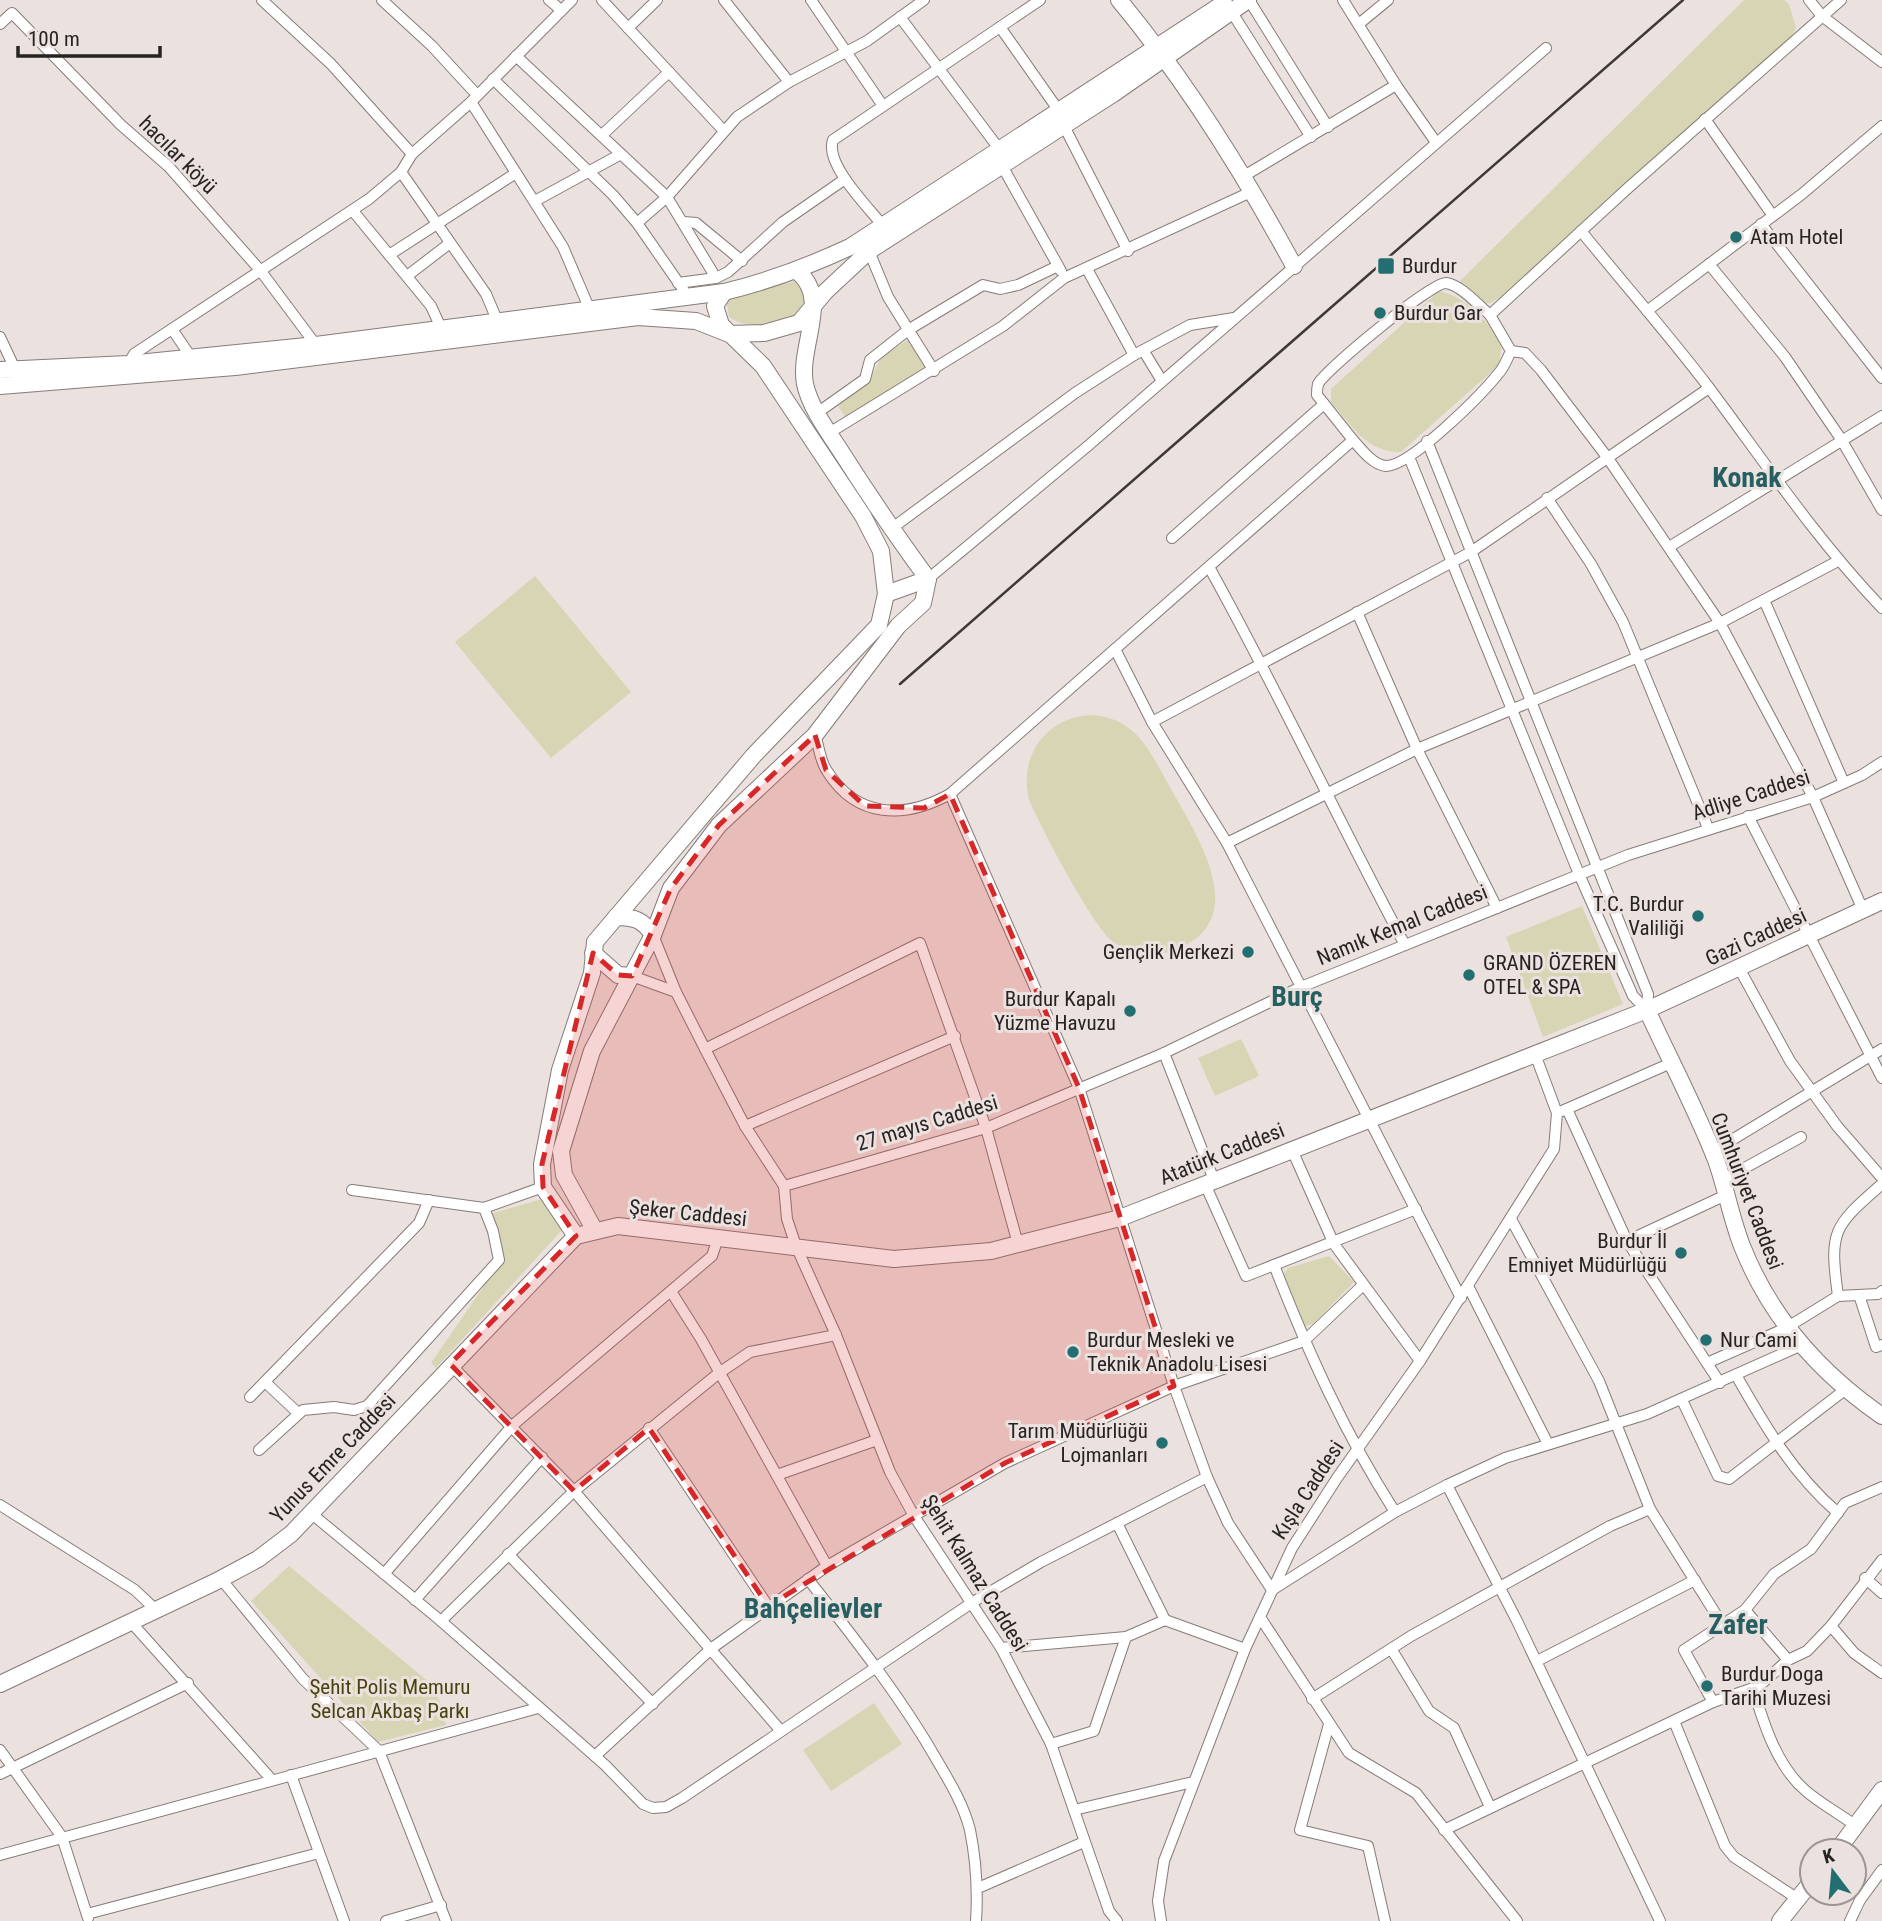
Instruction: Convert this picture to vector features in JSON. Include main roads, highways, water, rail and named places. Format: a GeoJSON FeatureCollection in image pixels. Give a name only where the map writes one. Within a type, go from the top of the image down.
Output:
{"type":"FeatureCollection","features":[{"type":"Feature","properties":{"kind":"main road"},"geometry":{"type":"LineString","coordinates":[[1119,0],[1161,52],[1244,176],[1294,266]]}},
{"type":"Feature","properties":{"kind":"main road"},"geometry":{"type":"LineString","coordinates":[[7,370],[128,364],[316,345],[590,310],[682,289],[798,272],[884,227],[1061,119],[1161,52],[1227,3],[1248,0]]}},
{"type":"Feature","properties":{"kind":"main road"},"geometry":{"type":"LineString","coordinates":[[0,386],[248,366],[638,317],[696,321],[729,334],[764,333],[799,323],[825,292],[869,251],[1000,157]]}},
{"type":"Feature","properties":{"kind":"main road"},"geometry":{"type":"LineString","coordinates":[[594,1229],[564,1175],[561,1151],[592,1051],[653,935],[671,888],[719,825],[816,735],[898,626],[923,603],[928,579],[891,529],[829,433],[805,387],[805,343],[814,307],[812,289],[798,272]]}},
{"type":"Feature","properties":{"kind":"main road"},"geometry":{"type":"LineString","coordinates":[[576,1236],[543,1187],[542,1164],[560,1070],[592,973],[595,942],[754,755],[879,625],[886,594],[881,551],[863,516],[763,366],[729,334],[716,314],[720,285]]}},
{"type":"Feature","properties":{"kind":"main road"},"geometry":{"type":"LineString","coordinates":[[886,594],[928,579]]}},
{"type":"Feature","properties":{"kind":"main road","name":"Gazi Caddesi"},"geometry":{"type":"LineString","coordinates":[[1647,1010],[1882,901]]}},
{"type":"Feature","properties":{"kind":"main road"},"geometry":{"type":"LineString","coordinates":[[616,917],[633,917],[644,922],[653,935]]}},
{"type":"Feature","properties":{"kind":"main road"},"geometry":{"type":"LineString","coordinates":[[593,953],[618,975],[632,976]]}},
{"type":"Feature","properties":{"kind":"main road","name":"Atatürk Caddesi"},"geometry":{"type":"LineString","coordinates":[[796,1246],[894,1259],[991,1251],[1120,1218],[1647,1010]]}},
{"type":"Feature","properties":{"kind":"main road","name":"Cumhuriyet Caddesi"},"geometry":{"type":"LineString","coordinates":[[1647,1010],[1712,1152],[1751,1268],[1786,1328],[1846,1390],[1882,1416]]}},
{"type":"Feature","properties":{"kind":"main road","name":"Şeker Caddesi"},"geometry":{"type":"LineString","coordinates":[[576,1236],[594,1229],[618,1226],[796,1246]]}},
{"type":"Feature","properties":{"kind":"main road","name":"Yunus Emre Caddesi"},"geometry":{"type":"LineString","coordinates":[[0,1684],[221,1579],[258,1559],[291,1534],[450,1364],[576,1236]]}},
{"type":"Feature","properties":{"kind":"main road"},"geometry":{"type":"LineString","coordinates":[[1848,1837],[1882,1790]]}},
{"type":"Feature","properties":{"kind":"main road"},"geometry":{"type":"LineString","coordinates":[[1780,1921],[1798,1899]]}},
{"type":"Feature","properties":{"kind":"railway"},"geometry":{"type":"LineString","coordinates":[[900,684],[1683,0]]}},
{"type":"Feature","properties":{"kind":"place","name":"Atam Hotel"},"geometry":{"type":"Point","coordinates":[1736,237]}},
{"type":"Feature","properties":{"kind":"place","name":"Burdur"},"geometry":{"type":"Point","coordinates":[1386,266]}},
{"type":"Feature","properties":{"kind":"place","name":"Burdur Gar"},"geometry":{"type":"Point","coordinates":[1380,313]}},
{"type":"Feature","properties":{"kind":"place","name":"T.C. Burdur Valiliği"},"geometry":{"type":"Point","coordinates":[1698,916]}},
{"type":"Feature","properties":{"kind":"place","name":"Gençlik Merkezi"},"geometry":{"type":"Point","coordinates":[1248,952]}},
{"type":"Feature","properties":{"kind":"place","name":"GRAND ÖZEREN OTEL & SPA"},"geometry":{"type":"Point","coordinates":[1469,975]}},
{"type":"Feature","properties":{"kind":"place","name":"Burdur Kapalı Yüzme Havuzu"},"geometry":{"type":"Point","coordinates":[1130,1011]}},
{"type":"Feature","properties":{"kind":"place","name":"Burdur İl Emniyet Müdürlüğü"},"geometry":{"type":"Point","coordinates":[1681,1253]}},
{"type":"Feature","properties":{"kind":"place","name":"Nur Cami"},"geometry":{"type":"Point","coordinates":[1706,1340]}},
{"type":"Feature","properties":{"kind":"place","name":"Burdur Mesleki ve Teknik Anadolu Lisesi"},"geometry":{"type":"Point","coordinates":[1073,1352]}},
{"type":"Feature","properties":{"kind":"place","name":"Tarım Müdürlüğü Lojmanları"},"geometry":{"type":"Point","coordinates":[1162,1443]}},
{"type":"Feature","properties":{"kind":"place","name":"Burdur Doga Tarihi Muzesi"},"geometry":{"type":"Point","coordinates":[1707,1686]}},
{"type":"Feature","properties":{"kind":"district","name":"Konak"},"geometry":{"type":"Point","coordinates":[1747,477]}},
{"type":"Feature","properties":{"kind":"district","name":"Burç"},"geometry":{"type":"Point","coordinates":[1297,996]}},
{"type":"Feature","properties":{"kind":"district","name":"Bahçelievler"},"geometry":{"type":"Point","coordinates":[813,1608]}},
{"type":"Feature","properties":{"kind":"district","name":"Zafer"},"geometry":{"type":"Point","coordinates":[1738,1624]}},
{"type":"Feature","properties":{"kind":"park label","name":"Şehit Polis Memuru Selcan Akbaş Parkı"},"geometry":{"type":"Point","coordinates":[390,1699]}}]}
